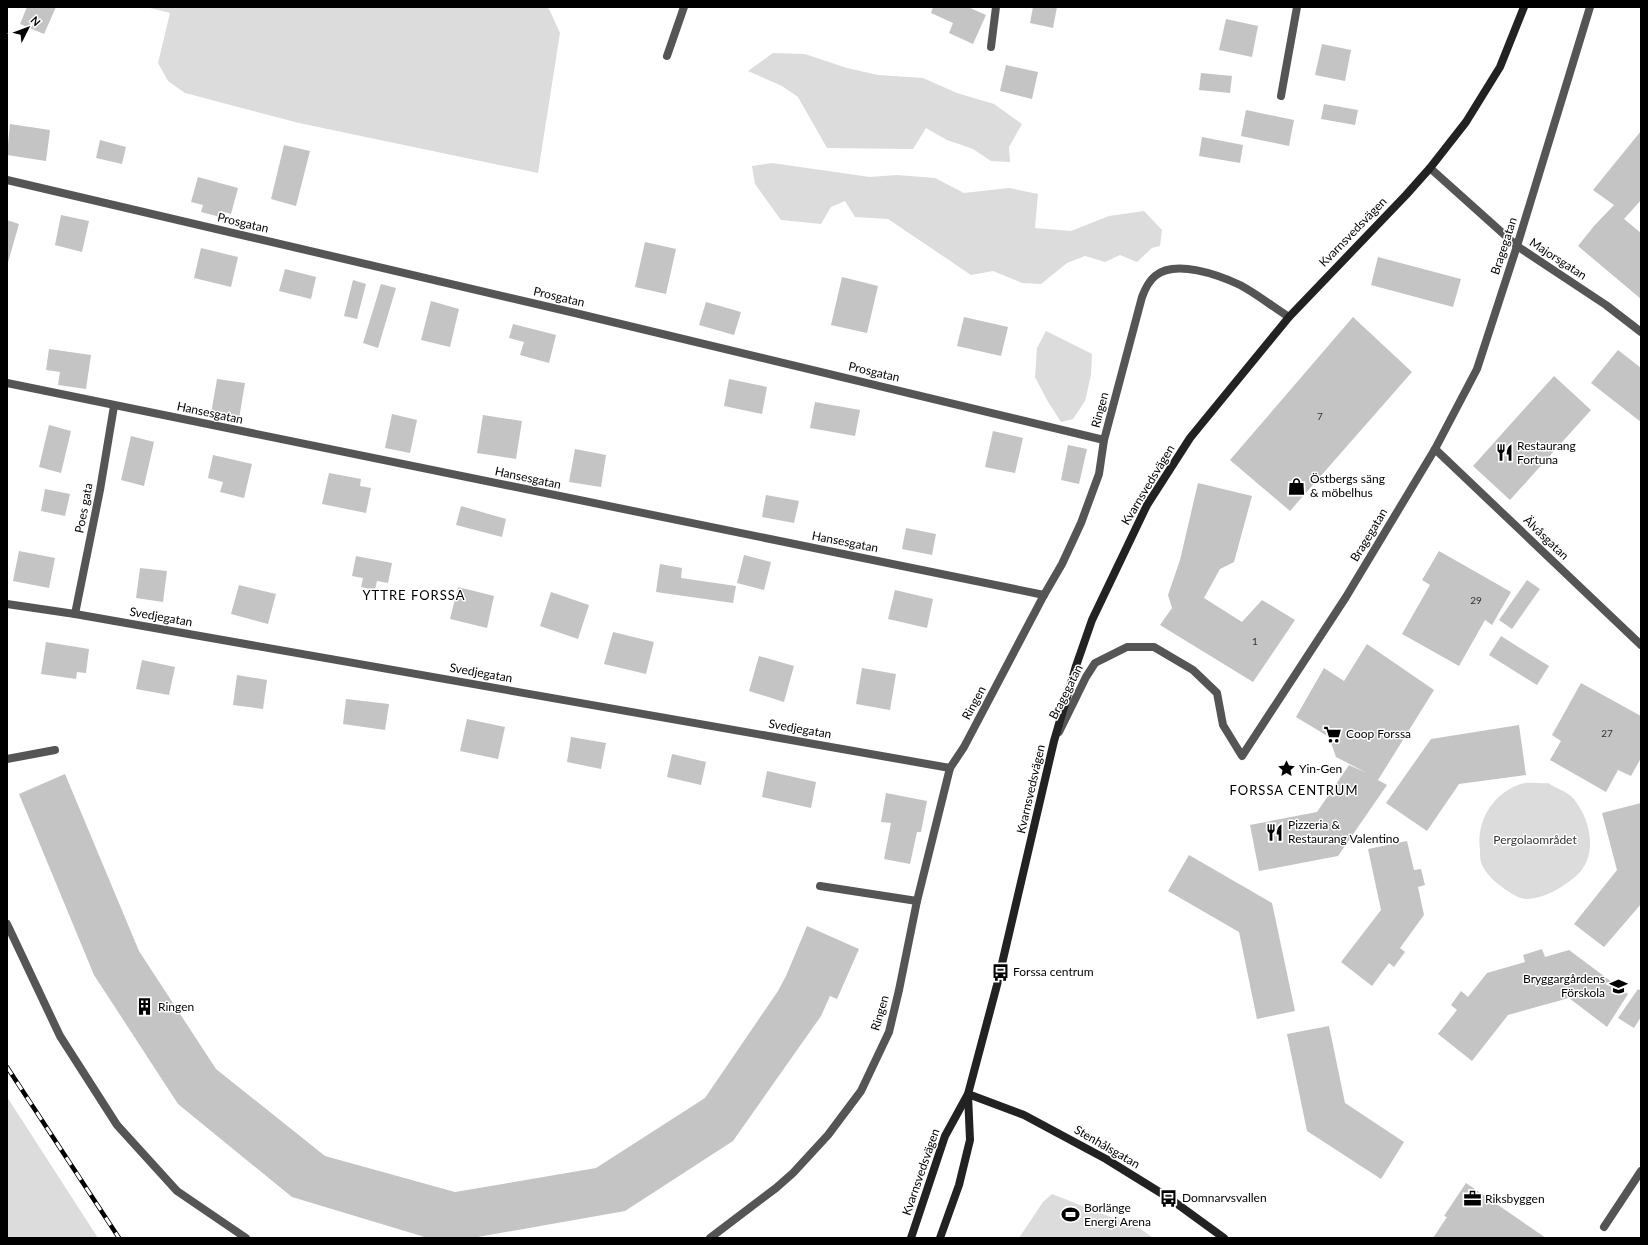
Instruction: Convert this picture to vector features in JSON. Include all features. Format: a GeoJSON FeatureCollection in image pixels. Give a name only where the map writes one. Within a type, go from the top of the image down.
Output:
{"type":"FeatureCollection","features":[{"type":"Feature","properties":{"kind":"street"},"geometry":{"type":"LineString","coordinates":[[667,56],[684,7]]}},
{"type":"Feature","properties":{"kind":"street"},"geometry":{"type":"LineString","coordinates":[[991,47],[996,7]]}},
{"type":"Feature","properties":{"kind":"street"},"geometry":{"type":"LineString","coordinates":[[1281,96],[1297,7]]}},
{"type":"Feature","properties":{"kind":"street","name":"Kvarnsvedsvägen"},"geometry":{"type":"LineString","coordinates":[[911,1238],[945,1136],[968,1094],[997,985],[1054,741],[1076,666],[1092,620],[1147,505],[1190,438],[1289,317],[1430,168],[1466,122],[1500,67],[1524,7]]}},
{"type":"Feature","properties":{"kind":"street","name":"Bragegatan"},"geometry":{"type":"LineString","coordinates":[[1054,741],[1086,677],[1095,663],[1127,647],[1154,647],[1193,670],[1217,693],[1223,725],[1242,756],[1346,597],[1435,449],[1476,369],[1517,246],[1590,7]]}},
{"type":"Feature","properties":{"kind":"street","name":"Majorsgatan"},"geometry":{"type":"LineString","coordinates":[[1430,168],[1517,246],[1606,305],[1641,332]]}},
{"type":"Feature","properties":{"kind":"street","name":"Prosgatan"},"geometry":{"type":"LineString","coordinates":[[7,180],[575,313],[1104,440]]}},
{"type":"Feature","properties":{"kind":"street","name":"Ringen"},"geometry":{"type":"LineString","coordinates":[[710,1238],[776,1188],[793,1173],[828,1135],[861,1091],[889,1032],[901,983],[917,901],[950,768],[964,748],[1044,595],[1062,564],[1080,523],[1099,474],[1104,440],[1142,297],[1148,285],[1155,276],[1166,270],[1183,268],[1203,272],[1240,286],[1289,317]]}},
{"type":"Feature","properties":{"kind":"street","name":"Hansesgatan"},"geometry":{"type":"LineString","coordinates":[[7,383],[1044,595]]}},
{"type":"Feature","properties":{"kind":"street","name":"Poes gata"},"geometry":{"type":"LineString","coordinates":[[75,614],[100,490],[114,406]]}},
{"type":"Feature","properties":{"kind":"street","name":"Älvåsgatan"},"geometry":{"type":"LineString","coordinates":[[1435,449],[1641,645]]}},
{"type":"Feature","properties":{"kind":"street","name":"Svedjegatan"},"geometry":{"type":"LineString","coordinates":[[7,604],[75,614],[950,768]]}},
{"type":"Feature","properties":{"kind":"street"},"geometry":{"type":"LineString","coordinates":[[7,759],[55,750]]}},
{"type":"Feature","properties":{"kind":"street"},"geometry":{"type":"LineString","coordinates":[[820,886],[917,901]]}},
{"type":"Feature","properties":{"kind":"street"},"geometry":{"type":"LineString","coordinates":[[7,924],[60,1036],[117,1125],[177,1191],[246,1238]]}},
{"type":"Feature","properties":{"kind":"street","name":"Kvarnsvedsvägen"},"geometry":{"type":"LineString","coordinates":[[940,1238],[959,1185],[970,1140],[968,1094]]}},
{"type":"Feature","properties":{"kind":"street","name":"Stenhålsgatan"},"geometry":{"type":"LineString","coordinates":[[968,1094],[1024,1115],[1106,1159],[1169,1198],[1224,1238]]}},
{"type":"Feature","properties":{"kind":"street"},"geometry":{"type":"LineString","coordinates":[[1604,1227],[1641,1171]]}},
{"type":"Feature","properties":{"kind":"green space"},"geometry":{"type":"Polygon","coordinates":[[[146,7],[546,7],[549,9],[560,33],[538,173],[299,123],[185,93],[168,81],[158,63],[170,13],[146,7]]]}},
{"type":"Feature","properties":{"kind":"green space"},"geometry":{"type":"Polygon","coordinates":[[[773,53],[805,54],[847,68],[878,75],[923,78],[957,93],[994,104],[1022,124],[1009,147],[1010,162],[991,161],[973,149],[947,140],[926,128],[913,149],[827,148],[798,97],[782,86],[748,71],[773,53]]]}},
{"type":"Feature","properties":{"kind":"green space"},"geometry":{"type":"Polygon","coordinates":[[[772,163],[870,177],[897,175],[935,178],[964,193],[1009,188],[1038,194],[1035,228],[1071,231],[1109,216],[1144,211],[1162,230],[1160,246],[1152,248],[1137,262],[1120,255],[1105,262],[1085,256],[1067,263],[1041,284],[1022,283],[993,271],[971,275],[888,219],[855,217],[845,201],[831,207],[821,224],[781,220],[755,184],[752,166],[772,163]]]}},
{"type":"Feature","properties":{"kind":"green space"},"geometry":{"type":"Polygon","coordinates":[[[1046,331],[1092,354],[1091,375],[1085,401],[1073,419],[1061,422],[1035,377],[1037,348],[1046,331]]]}},
{"type":"Feature","properties":{"kind":"green space","name":"Pergolaområdet"},"geometry":{"type":"Polygon","coordinates":[[[1548,783],[1572,797],[1584,815],[1590,837],[1588,858],[1583,868],[1565,885],[1540,897],[1524,899],[1514,895],[1502,887],[1491,878],[1484,869],[1480,858],[1479,840],[1481,829],[1483,820],[1488,811],[1501,795],[1521,784],[1548,783]]]}},
{"type":"Feature","properties":{"kind":"green space"},"geometry":{"type":"Polygon","coordinates":[[[7,1097],[98,1238],[7,1238],[7,1097]]]}},
{"type":"Feature","properties":{"kind":"green space","name":"Borlänge Energi Arena"},"geometry":{"type":"Polygon","coordinates":[[[1052,1194],[1141,1229],[1153,1238],[1019,1238],[1043,1202],[1052,1194]]]}},
{"type":"Feature","properties":{"kind":"building"},"geometry":{"type":"Polygon","coordinates":[[[27,7],[56,7],[44,34],[20,24],[27,7]]]}},
{"type":"Feature","properties":{"kind":"building"},"geometry":{"type":"Polygon","coordinates":[[[933,7],[968,7],[986,15],[973,44],[949,33],[953,23],[931,13],[933,7]]]}},
{"type":"Feature","properties":{"kind":"building"},"geometry":{"type":"Polygon","coordinates":[[[1033,7],[1057,7],[1053,28],[1030,23],[1033,7]]]}},
{"type":"Feature","properties":{"kind":"building"},"geometry":{"type":"Polygon","coordinates":[[[1226,19],[1258,26],[1252,57],[1219,50],[1226,19]]]}},
{"type":"Feature","properties":{"kind":"building"},"geometry":{"type":"Polygon","coordinates":[[[1322,44],[1351,50],[1345,81],[1315,75],[1322,44]]]}},
{"type":"Feature","properties":{"kind":"building"},"geometry":{"type":"Polygon","coordinates":[[[1006,65],[1038,72],[1032,99],[1000,91],[1006,65]]]}},
{"type":"Feature","properties":{"kind":"building"},"geometry":{"type":"Polygon","coordinates":[[[1201,73],[1232,76],[1230,93],[1199,90],[1201,73]]]}},
{"type":"Feature","properties":{"kind":"building"},"geometry":{"type":"Polygon","coordinates":[[[1324,104],[1358,110],[1355,125],[1321,119],[1324,104]]]}},
{"type":"Feature","properties":{"kind":"building"},"geometry":{"type":"Polygon","coordinates":[[[1246,110],[1294,120],[1289,146],[1241,136],[1246,110]]]}},
{"type":"Feature","properties":{"kind":"building"},"geometry":{"type":"Polygon","coordinates":[[[10,124],[50,130],[46,161],[7,155],[10,124]]]}},
{"type":"Feature","properties":{"kind":"building"},"geometry":{"type":"Polygon","coordinates":[[[1641,131],[1641,200],[1624,219],[1641,233],[1641,299],[1578,246],[1614,205],[1593,190],[1641,131]]]}},
{"type":"Feature","properties":{"kind":"building"},"geometry":{"type":"Polygon","coordinates":[[[1202,137],[1243,145],[1240,163],[1199,156],[1202,137]]]}},
{"type":"Feature","properties":{"kind":"building"},"geometry":{"type":"Polygon","coordinates":[[[100,140],[126,147],[122,164],[96,158],[100,140]]]}},
{"type":"Feature","properties":{"kind":"building"},"geometry":{"type":"Polygon","coordinates":[[[284,145],[310,151],[296,206],[271,199],[284,145]]]}},
{"type":"Feature","properties":{"kind":"building"},"geometry":{"type":"Polygon","coordinates":[[[198,177],[238,188],[231,214],[221,211],[220,217],[201,212],[203,205],[191,202],[198,177]]]}},
{"type":"Feature","properties":{"kind":"building"},"geometry":{"type":"Polygon","coordinates":[[[61,215],[89,221],[82,252],[55,245],[61,215]]]}},
{"type":"Feature","properties":{"kind":"building"},"geometry":{"type":"Polygon","coordinates":[[[7,220],[19,224],[7,266],[7,220]]]}},
{"type":"Feature","properties":{"kind":"building"},"geometry":{"type":"Polygon","coordinates":[[[645,242],[676,249],[666,294],[635,287],[645,242]]]}},
{"type":"Feature","properties":{"kind":"building"},"geometry":{"type":"Polygon","coordinates":[[[201,248],[238,257],[231,287],[194,278],[201,248]]]}},
{"type":"Feature","properties":{"kind":"building"},"geometry":{"type":"Polygon","coordinates":[[[1378,257],[1461,279],[1453,307],[1371,285],[1378,257]]]}},
{"type":"Feature","properties":{"kind":"building"},"geometry":{"type":"Polygon","coordinates":[[[285,269],[316,277],[311,299],[279,291],[285,269]]]}},
{"type":"Feature","properties":{"kind":"building"},"geometry":{"type":"Polygon","coordinates":[[[842,277],[878,286],[867,333],[831,325],[842,277]]]}},
{"type":"Feature","properties":{"kind":"building"},"geometry":{"type":"Polygon","coordinates":[[[353,280],[366,284],[357,319],[344,316],[353,280]]]}},
{"type":"Feature","properties":{"kind":"building"},"geometry":{"type":"Polygon","coordinates":[[[381,284],[396,288],[378,348],[363,343],[381,284]]]}},
{"type":"Feature","properties":{"kind":"building"},"geometry":{"type":"Polygon","coordinates":[[[431,301],[459,309],[450,347],[421,340],[431,301]]]}},
{"type":"Feature","properties":{"kind":"building"},"geometry":{"type":"Polygon","coordinates":[[[706,302],[741,312],[734,335],[699,325],[706,302]]]}},
{"type":"Feature","properties":{"kind":"building"},"geometry":{"type":"Polygon","coordinates":[[[964,317],[1008,327],[1001,356],[957,346],[964,317]]]}},
{"type":"Feature","properties":{"kind":"building"},"geometry":{"type":"Polygon","coordinates":[[[1353,317],[1412,372],[1290,511],[1230,460],[1353,317]]]}},
{"type":"Feature","properties":{"kind":"building"},"geometry":{"type":"Polygon","coordinates":[[[513,324],[556,335],[549,363],[520,355],[524,342],[509,338],[513,324]]]}},
{"type":"Feature","properties":{"kind":"building"},"geometry":{"type":"Polygon","coordinates":[[[49,349],[91,355],[86,389],[58,385],[60,372],[46,370],[49,349]]]}},
{"type":"Feature","properties":{"kind":"building"},"geometry":{"type":"Polygon","coordinates":[[[1618,350],[1641,368],[1641,422],[1591,383],[1618,350]]]}},
{"type":"Feature","properties":{"kind":"building"},"geometry":{"type":"Polygon","coordinates":[[[1554,376],[1591,410],[1510,500],[1473,466],[1554,376]]]}},
{"type":"Feature","properties":{"kind":"building"},"geometry":{"type":"Polygon","coordinates":[[[217,379],[245,383],[239,419],[211,414],[217,379]]]}},
{"type":"Feature","properties":{"kind":"building"},"geometry":{"type":"Polygon","coordinates":[[[729,379],[767,387],[762,414],[724,406],[729,379]]]}},
{"type":"Feature","properties":{"kind":"building"},"geometry":{"type":"Polygon","coordinates":[[[815,402],[860,410],[855,436],[810,428],[815,402]]]}},
{"type":"Feature","properties":{"kind":"building"},"geometry":{"type":"Polygon","coordinates":[[[392,414],[417,420],[410,453],[385,448],[392,414]]]}},
{"type":"Feature","properties":{"kind":"building"},"geometry":{"type":"Polygon","coordinates":[[[483,415],[522,421],[516,459],[477,453],[483,415]]]}},
{"type":"Feature","properties":{"kind":"building"},"geometry":{"type":"Polygon","coordinates":[[[49,425],[71,431],[61,473],[39,467],[49,425]]]}},
{"type":"Feature","properties":{"kind":"building"},"geometry":{"type":"Polygon","coordinates":[[[993,431],[1023,438],[1015,473],[985,467],[993,431]]]}},
{"type":"Feature","properties":{"kind":"building"},"geometry":{"type":"Polygon","coordinates":[[[131,436],[154,442],[144,486],[121,480],[131,436]]]}},
{"type":"Feature","properties":{"kind":"building"},"geometry":{"type":"Polygon","coordinates":[[[1068,445],[1087,449],[1079,484],[1061,480],[1068,445]]]}},
{"type":"Feature","properties":{"kind":"building"},"geometry":{"type":"Polygon","coordinates":[[[575,449],[606,455],[601,487],[569,482],[575,449]]]}},
{"type":"Feature","properties":{"kind":"building"},"geometry":{"type":"Polygon","coordinates":[[[213,455],[252,464],[244,498],[220,492],[223,482],[208,478],[213,455]]]}},
{"type":"Feature","properties":{"kind":"building"},"geometry":{"type":"Polygon","coordinates":[[[329,473],[361,479],[360,486],[371,488],[366,513],[322,504],[329,473]]]}},
{"type":"Feature","properties":{"kind":"building"},"geometry":{"type":"Polygon","coordinates":[[[1198,483],[1252,496],[1234,562],[1220,569],[1204,598],[1242,622],[1262,600],[1295,620],[1253,682],[1160,625],[1172,608],[1168,595],[1180,560],[1198,483]]]}},
{"type":"Feature","properties":{"kind":"building"},"geometry":{"type":"Polygon","coordinates":[[[45,489],[70,494],[65,516],[41,511],[45,489]]]}},
{"type":"Feature","properties":{"kind":"building"},"geometry":{"type":"Polygon","coordinates":[[[766,495],[799,501],[794,523],[762,517],[766,495]]]}},
{"type":"Feature","properties":{"kind":"building"},"geometry":{"type":"Polygon","coordinates":[[[461,506],[506,519],[502,537],[456,525],[461,506]]]}},
{"type":"Feature","properties":{"kind":"building"},"geometry":{"type":"Polygon","coordinates":[[[906,528],[936,534],[932,555],[902,549],[906,528]]]}},
{"type":"Feature","properties":{"kind":"building"},"geometry":{"type":"Polygon","coordinates":[[[19,551],[55,558],[49,588],[13,581],[19,551]]]}},
{"type":"Feature","properties":{"kind":"building"},"geometry":{"type":"Polygon","coordinates":[[[1439,551],[1511,592],[1492,625],[1485,620],[1459,666],[1402,634],[1430,585],[1422,580],[1439,551]]]}},
{"type":"Feature","properties":{"kind":"building"},"geometry":{"type":"Polygon","coordinates":[[[744,555],[771,562],[764,590],[737,583],[744,555]]]}},
{"type":"Feature","properties":{"kind":"building"},"geometry":{"type":"Polygon","coordinates":[[[356,556],[392,563],[388,583],[377,581],[375,590],[361,587],[363,578],[352,576],[356,556]]]}},
{"type":"Feature","properties":{"kind":"building"},"geometry":{"type":"Polygon","coordinates":[[[660,564],[682,568],[681,578],[736,586],[733,603],[656,592],[660,564]]]}},
{"type":"Feature","properties":{"kind":"building"},"geometry":{"type":"Polygon","coordinates":[[[140,568],[167,571],[163,602],[136,598],[140,568]]]}},
{"type":"Feature","properties":{"kind":"building"},"geometry":{"type":"Polygon","coordinates":[[[1527,580],[1540,589],[1512,629],[1499,620],[1527,580]]]}},
{"type":"Feature","properties":{"kind":"building"},"geometry":{"type":"Polygon","coordinates":[[[239,585],[276,594],[268,624],[231,614],[239,585]]]}},
{"type":"Feature","properties":{"kind":"building"},"geometry":{"type":"Polygon","coordinates":[[[458,587],[494,596],[487,628],[450,619],[458,587]]]}},
{"type":"Feature","properties":{"kind":"building"},"geometry":{"type":"Polygon","coordinates":[[[895,590],[933,599],[927,628],[888,619],[895,590]]]}},
{"type":"Feature","properties":{"kind":"building"},"geometry":{"type":"Polygon","coordinates":[[[551,592],[589,605],[578,639],[540,626],[551,592]]]}},
{"type":"Feature","properties":{"kind":"building"},"geometry":{"type":"Polygon","coordinates":[[[613,632],[654,642],[646,674],[604,664],[613,632]]]}},
{"type":"Feature","properties":{"kind":"building"},"geometry":{"type":"Polygon","coordinates":[[[1501,636],[1549,666],[1537,685],[1489,655],[1501,636]]]}},
{"type":"Feature","properties":{"kind":"building"},"geometry":{"type":"Polygon","coordinates":[[[46,642],[89,649],[86,673],[77,672],[76,679],[41,674],[46,642]]]}},
{"type":"Feature","properties":{"kind":"building"},"geometry":{"type":"Polygon","coordinates":[[[1367,644],[1434,690],[1378,780],[1387,785],[1338,856],[1259,871],[1250,825],[1317,812],[1349,765],[1367,773],[1336,757],[1329,737],[1296,717],[1324,668],[1344,681],[1367,644]]]}},
{"type":"Feature","properties":{"kind":"building"},"geometry":{"type":"Polygon","coordinates":[[[759,656],[794,666],[784,702],[749,691],[759,656]]]}},
{"type":"Feature","properties":{"kind":"building"},"geometry":{"type":"Polygon","coordinates":[[[142,660],[175,667],[169,695],[136,689],[142,660]]]}},
{"type":"Feature","properties":{"kind":"building"},"geometry":{"type":"Polygon","coordinates":[[[862,668],[896,674],[890,710],[856,704],[862,668]]]}},
{"type":"Feature","properties":{"kind":"building"},"geometry":{"type":"Polygon","coordinates":[[[237,675],[267,680],[263,709],[233,705],[237,675]]]}},
{"type":"Feature","properties":{"kind":"building"},"geometry":{"type":"Polygon","coordinates":[[[1581,683],[1641,716],[1641,758],[1631,776],[1618,770],[1606,792],[1550,760],[1561,741],[1552,735],[1581,683]]]}},
{"type":"Feature","properties":{"kind":"building"},"geometry":{"type":"Polygon","coordinates":[[[346,699],[389,704],[385,730],[343,724],[346,699]]]}},
{"type":"Feature","properties":{"kind":"building"},"geometry":{"type":"Polygon","coordinates":[[[467,719],[505,727],[498,759],[460,751],[467,719]]]}},
{"type":"Feature","properties":{"kind":"building"},"geometry":{"type":"Polygon","coordinates":[[[1519,725],[1526,775],[1459,784],[1427,831],[1386,803],[1431,739],[1519,725]]]}},
{"type":"Feature","properties":{"kind":"building"},"geometry":{"type":"Polygon","coordinates":[[[571,737],[606,743],[601,769],[567,762],[571,737]]]}},
{"type":"Feature","properties":{"kind":"building"},"geometry":{"type":"Polygon","coordinates":[[[672,754],[706,762],[701,785],[667,777],[672,754]]]}},
{"type":"Feature","properties":{"kind":"building"},"geometry":{"type":"Polygon","coordinates":[[[767,771],[816,782],[811,808],[762,797],[767,771]]]}},
{"type":"Feature","properties":{"kind":"building","name":"Ringen"},"geometry":{"type":"Polygon","coordinates":[[[65,774],[139,951],[216,1069],[325,1156],[455,1192],[596,1168],[705,1098],[778,991],[807,926],[859,949],[837,999],[830,996],[821,1016],[733,1141],[625,1211],[472,1238],[428,1238],[292,1197],[178,1104],[94,975],[19,794],[65,774]]]}},
{"type":"Feature","properties":{"kind":"building"},"geometry":{"type":"Polygon","coordinates":[[[886,793],[927,801],[921,832],[917,832],[910,864],[884,859],[891,823],[881,822],[886,793]]]}},
{"type":"Feature","properties":{"kind":"building"},"geometry":{"type":"Polygon","coordinates":[[[1641,803],[1641,904],[1604,947],[1574,924],[1617,870],[1602,813],[1641,803]]]}},
{"type":"Feature","properties":{"kind":"building"},"geometry":{"type":"Polygon","coordinates":[[[1407,841],[1414,870],[1421,869],[1425,885],[1418,887],[1424,915],[1400,948],[1405,952],[1394,967],[1389,963],[1372,986],[1341,962],[1381,910],[1368,849],[1407,841]]]}},
{"type":"Feature","properties":{"kind":"building"},"geometry":{"type":"Polygon","coordinates":[[[1189,855],[1272,903],[1295,1011],[1257,1019],[1239,932],[1168,891],[1189,855]]]}},
{"type":"Feature","properties":{"kind":"building"},"geometry":{"type":"Polygon","coordinates":[[[1542,949],[1545,957],[1569,950],[1628,994],[1607,1027],[1569,998],[1508,1015],[1472,1061],[1438,1034],[1457,1010],[1451,1005],[1461,991],[1468,997],[1487,973],[1525,962],[1523,955],[1542,949]]]}},
{"type":"Feature","properties":{"kind":"building"},"geometry":{"type":"Polygon","coordinates":[[[1638,989],[1641,991],[1641,1017],[1634,1028],[1618,1018],[1638,989]]]}},
{"type":"Feature","properties":{"kind":"building"},"geometry":{"type":"Polygon","coordinates":[[[1329,1026],[1345,1103],[1404,1142],[1381,1179],[1307,1131],[1287,1034],[1329,1026]]]}},
{"type":"Feature","properties":{"kind":"building","name":"Riksbyggen"},"geometry":{"type":"Polygon","coordinates":[[[1466,1183],[1546,1238],[1433,1238],[1447,1217],[1444,1216],[1466,1183]]]}},
{"type":"Feature","properties":{"kind":"railway"},"geometry":{"type":"LineString","coordinates":[[7,1067],[119,1238]]}},
{"type":"Feature","properties":{"kind":"place","name":"Restaurang Fortuna"},"geometry":{"type":"Point","coordinates":[1504,453]}},
{"type":"Feature","properties":{"kind":"place","name":"Östbergs säng & möbelhus"},"geometry":{"type":"Point","coordinates":[1297,486]}},
{"type":"Feature","properties":{"kind":"place","name":"Coop Forssa"},"geometry":{"type":"Point","coordinates":[1333,734]}},
{"type":"Feature","properties":{"kind":"place","name":"Yin-Gen"},"geometry":{"type":"Point","coordinates":[1286,769]}},
{"type":"Feature","properties":{"kind":"place","name":"Pizzeria & Restaurang Valentino"},"geometry":{"type":"Point","coordinates":[1275,832]}},
{"type":"Feature","properties":{"kind":"place","name":"Forssa centrum"},"geometry":{"type":"Point","coordinates":[1000,972]}},
{"type":"Feature","properties":{"kind":"place","name":"Bryggargårdens Förskola"},"geometry":{"type":"Point","coordinates":[1618,986]}},
{"type":"Feature","properties":{"kind":"place","name":"Ringen"},"geometry":{"type":"Point","coordinates":[145,1007]}},
{"type":"Feature","properties":{"kind":"place","name":"Domnarvsvallen"},"geometry":{"type":"Point","coordinates":[1169,1198]}},
{"type":"Feature","properties":{"kind":"place","name":"Riksbyggen"},"geometry":{"type":"Point","coordinates":[1472,1199]}},
{"type":"Feature","properties":{"kind":"place","name":"Borlänge Energi Arena"},"geometry":{"type":"Point","coordinates":[1071,1215]}},
{"type":"Feature","properties":{"kind":"district","name":"YTTRE FORSSA"},"geometry":{"type":"Point","coordinates":[414,595]}},
{"type":"Feature","properties":{"kind":"district","name":"FORSSA CENTRUM"},"geometry":{"type":"Point","coordinates":[1294,790]}}]}
